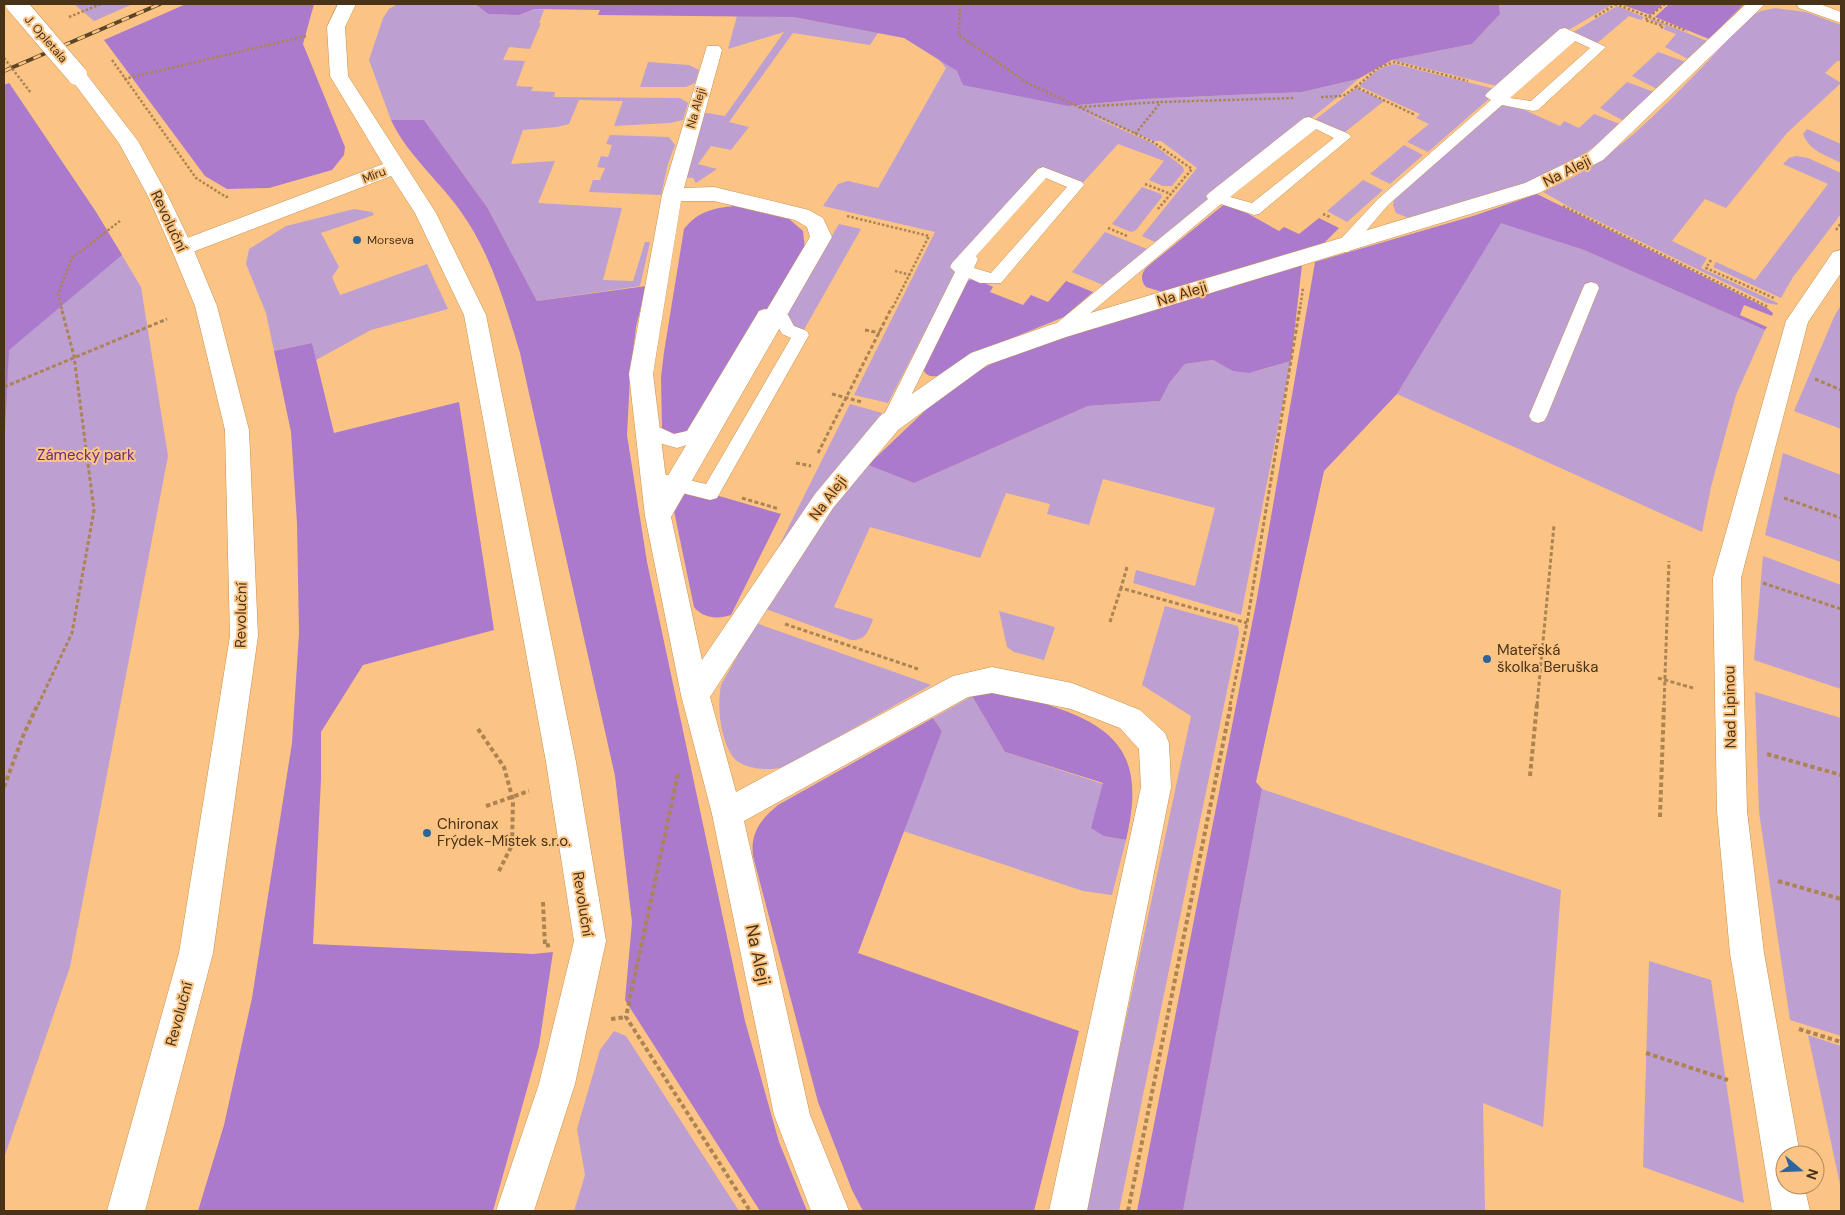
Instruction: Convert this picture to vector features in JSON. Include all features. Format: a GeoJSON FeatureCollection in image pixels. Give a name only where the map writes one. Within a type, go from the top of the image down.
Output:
{"type":"FeatureCollection","features":[{"type":"Feature","properties":{"kind":"street","name":"J. Opletala"},"geometry":{"type":"LineString","coordinates":[[16,4],[77,75]]}},
{"type":"Feature","properties":{"kind":"street","name":"Míru"},"geometry":{"type":"LineString","coordinates":[[182,248],[395,168],[339,76],[336,27],[347,4]]}},
{"type":"Feature","properties":{"kind":"street","name":"Na Aleji"},"geometry":{"type":"LineString","coordinates":[[695,695],[824,501],[889,423],[979,359],[1058,331],[1308,256],[1342,248],[1532,188],[1596,156],[1756,4]]}},
{"type":"Feature","properties":{"kind":"street"},"geometry":{"type":"LineString","coordinates":[[1805,4],[1841,18]]}},
{"type":"Feature","properties":{"kind":"street","name":"Na Aleji"},"geometry":{"type":"LineString","coordinates":[[649,438],[641,374],[672,195],[712,50]]}},
{"type":"Feature","properties":{"kind":"street","name":"Revoluční"},"geometry":{"type":"LineString","coordinates":[[77,75],[128,141],[158,196],[182,248],[206,306],[237,430],[244,636],[196,953],[126,1211]]}},
{"type":"Feature","properties":{"kind":"street","name":"Revoluční"},"geometry":{"type":"LineString","coordinates":[[395,168],[425,213],[475,315],[563,781],[590,941],[557,1084],[515,1211]]}},
{"type":"Feature","properties":{"kind":"street"},"geometry":{"type":"LineString","coordinates":[[665,482],[774,317],[821,237],[816,223],[802,215],[714,194],[672,195]]}},
{"type":"Feature","properties":{"kind":"street","name":"Nad Lipinou"},"geometry":{"type":"LineString","coordinates":[[1780,1145],[1747,953],[1733,821],[1727,578],[1797,321],[1841,257]]}},
{"type":"Feature","properties":{"kind":"street","name":"Na Aleji"},"geometry":{"type":"LineString","coordinates":[[665,482],[658,516],[695,695],[727,814],[792,1115],[830,1211]]}},
{"type":"Feature","properties":{"kind":"street"},"geometry":{"type":"LineString","coordinates":[[727,814],[963,685],[978,682],[992,680],[1072,696],[1130,719],[1154,743],[1156,787],[1068,1211]]}},
{"type":"Feature","properties":{"kind":"street"},"geometry":{"type":"LineString","coordinates":[[1788,1195],[1791,1211]]}},
{"type":"Feature","properties":{"kind":"lane"},"geometry":{"type":"LineString","coordinates":[[1342,248],[1383,202],[1565,32],[1599,47],[1533,107],[1523,103],[1507,102],[1500,94]]}},
{"type":"Feature","properties":{"kind":"lane"},"geometry":{"type":"LineString","coordinates":[[1500,94],[1572,37]]}},
{"type":"Feature","properties":{"kind":"lane"},"geometry":{"type":"LineString","coordinates":[[1309,121],[1344,137],[1254,210],[1243,204],[1227,202],[1219,198],[1214,196],[1309,121]]}},
{"type":"Feature","properties":{"kind":"lane"},"geometry":{"type":"LineString","coordinates":[[1058,331],[1219,198],[1311,126]]}},
{"type":"Feature","properties":{"kind":"lane"},"geometry":{"type":"LineString","coordinates":[[1043,172],[1077,185],[994,279],[980,277],[965,271],[958,267],[960,264],[1043,172]]}},
{"type":"Feature","properties":{"kind":"lane"},"geometry":{"type":"LineString","coordinates":[[889,423],[971,258],[1048,178]]}},
{"type":"Feature","properties":{"kind":"lane"},"geometry":{"type":"LineString","coordinates":[[1538,416],[1591,288]]}},
{"type":"Feature","properties":{"kind":"lane"},"geometry":{"type":"LineString","coordinates":[[765,315],[774,317],[782,319],[788,330],[801,335],[716,484],[710,493],[665,482],[649,438],[661,435],[666,440],[680,442],[693,436],[765,315]]}},
{"type":"Feature","properties":{"kind":"path"},"geometry":{"type":"LineString","coordinates":[[960,4],[959,35],[1026,82],[1153,142],[1192,169],[1152,216]]}},
{"type":"Feature","properties":{"kind":"path"},"geometry":{"type":"LineString","coordinates":[[1615,4],[1715,42]]}},
{"type":"Feature","properties":{"kind":"path"},"geometry":{"type":"LineString","coordinates":[[1661,28],[1662,26],[1645,20],[1651,18],[1666,4]]}},
{"type":"Feature","properties":{"kind":"path"},"geometry":{"type":"LineString","coordinates":[[124,79],[302,37]]}},
{"type":"Feature","properties":{"kind":"path"},"geometry":{"type":"LineString","coordinates":[[4,58],[31,93]]}},
{"type":"Feature","properties":{"kind":"path"},"geometry":{"type":"LineString","coordinates":[[112,60],[196,178],[226,197],[234,196]]}},
{"type":"Feature","properties":{"kind":"path"},"geometry":{"type":"LineString","coordinates":[[1314,97],[1343,96],[1380,67],[1395,62],[1500,94]]}},
{"type":"Feature","properties":{"kind":"path"},"geometry":{"type":"LineString","coordinates":[[1356,87],[1414,114],[1412,116]]}},
{"type":"Feature","properties":{"kind":"path"},"geometry":{"type":"LineString","coordinates":[[1079,107],[1161,102],[1295,98]]}},
{"type":"Feature","properties":{"kind":"path"},"geometry":{"type":"LineString","coordinates":[[1135,134],[1161,102]]}},
{"type":"Feature","properties":{"kind":"path"},"geometry":{"type":"LineString","coordinates":[[1145,184],[1171,194]]}},
{"type":"Feature","properties":{"kind":"path"},"geometry":{"type":"LineString","coordinates":[[1532,188],[1571,210],[1797,321]]}},
{"type":"Feature","properties":{"kind":"path"},"geometry":{"type":"LineString","coordinates":[[4,787],[23,736],[72,633],[94,510],[74,356],[58,294],[72,258],[120,221]]}},
{"type":"Feature","properties":{"kind":"path"},"geometry":{"type":"LineString","coordinates":[[1128,1211],[1247,623],[1308,256]]}},
{"type":"Feature","properties":{"kind":"path"},"geometry":{"type":"LineString","coordinates":[[1712,260],[1706,268],[1777,299]]}},
{"type":"Feature","properties":{"kind":"path"},"geometry":{"type":"LineString","coordinates":[[895,271],[910,275]]}},
{"type":"Feature","properties":{"kind":"path"},"geometry":{"type":"LineString","coordinates":[[4,387],[74,356],[167,319]]}},
{"type":"Feature","properties":{"kind":"path"},"geometry":{"type":"LineString","coordinates":[[864,330],[880,333]]}},
{"type":"Feature","properties":{"kind":"path"},"geometry":{"type":"LineString","coordinates":[[1808,376],[1841,390]]}},
{"type":"Feature","properties":{"kind":"path"},"geometry":{"type":"LineString","coordinates":[[796,462],[811,466]]}},
{"type":"Feature","properties":{"kind":"path"},"geometry":{"type":"LineString","coordinates":[[1782,498],[1841,518]]}},
{"type":"Feature","properties":{"kind":"path"},"geometry":{"type":"LineString","coordinates":[[1530,776],[1554,525]]}},
{"type":"Feature","properties":{"kind":"path"},"geometry":{"type":"LineString","coordinates":[[1660,817],[1669,561]]}},
{"type":"Feature","properties":{"kind":"path"},"geometry":{"type":"LineString","coordinates":[[1110,622],[1127,567]]}},
{"type":"Feature","properties":{"kind":"path"},"geometry":{"type":"LineString","coordinates":[[1760,582],[1841,609]]}},
{"type":"Feature","properties":{"kind":"path"},"geometry":{"type":"LineString","coordinates":[[1120,588],[1247,623]]}},
{"type":"Feature","properties":{"kind":"path"},"geometry":{"type":"LineString","coordinates":[[892,660],[927,672]]}},
{"type":"Feature","properties":{"kind":"path"},"geometry":{"type":"LineString","coordinates":[[1658,678],[1696,689]]}},
{"type":"Feature","properties":{"kind":"path"},"geometry":{"type":"LineString","coordinates":[[478,729],[487,744],[499,758],[510,780],[514,814],[512,846],[498,873]]}},
{"type":"Feature","properties":{"kind":"path"},"geometry":{"type":"LineString","coordinates":[[1765,754],[1841,775]]}},
{"type":"Feature","properties":{"kind":"path"},"geometry":{"type":"LineString","coordinates":[[680,764],[626,1018],[750,1211]]}},
{"type":"Feature","properties":{"kind":"path"},"geometry":{"type":"LineString","coordinates":[[486,806],[563,781]]}},
{"type":"Feature","properties":{"kind":"path"},"geometry":{"type":"LineString","coordinates":[[1776,880],[1841,899]]}},
{"type":"Feature","properties":{"kind":"path"},"geometry":{"type":"LineString","coordinates":[[1794,1027],[1841,1042]]}},
{"type":"Feature","properties":{"kind":"path"},"geometry":{"type":"LineString","coordinates":[[1646,1053],[1733,1082]]}},
{"type":"Feature","properties":{"kind":"green space"},"geometry":{"type":"Polygon","coordinates":[[[74,4],[133,4],[94,21],[74,4]]]}},
{"type":"Feature","properties":{"kind":"green space"},"geometry":{"type":"Polygon","coordinates":[[[397,4],[475,4],[488,14],[519,15],[534,9],[544,10],[539,23],[541,23],[530,49],[509,47],[503,60],[525,61],[516,86],[533,87],[531,91],[555,92],[554,97],[680,98],[688,103],[683,120],[670,123],[614,126],[623,101],[579,100],[569,124],[523,130],[511,164],[555,161],[538,203],[622,208],[603,280],[633,281],[645,242],[650,242],[640,286],[537,301],[487,207],[424,120],[391,120],[369,60],[383,18],[389,9],[397,4]]]}},
{"type":"Feature","properties":{"kind":"green space"},"geometry":{"type":"Polygon","coordinates":[[[1499,4],[1613,4],[1565,32],[1501,87],[1392,60],[1472,44],[1500,14],[1499,4]]]}},
{"type":"Feature","properties":{"kind":"green space"},"geometry":{"type":"Polygon","coordinates":[[[1617,6],[1644,17],[1641,20],[1629,16],[1595,45],[1570,34],[1617,6]]]}},
{"type":"Feature","properties":{"kind":"green space"},"geometry":{"type":"Polygon","coordinates":[[[1775,8],[1806,12],[1841,25],[1841,61],[1837,61],[1825,73],[1841,83],[1787,133],[1726,208],[1705,199],[1672,241],[1707,258],[1701,268],[1778,303],[1777,305],[1767,303],[1573,209],[1543,192],[1577,175],[1623,143],[1646,123],[1751,16],[1761,11],[1775,8]]]}},
{"type":"Feature","properties":{"kind":"green space"},"geometry":{"type":"Polygon","coordinates":[[[737,16],[793,17],[878,33],[870,45],[793,33],[729,122],[749,127],[731,150],[711,146],[698,164],[717,169],[696,183],[693,178],[681,177],[701,112],[725,116],[784,32],[728,49],[737,16]]]}},
{"type":"Feature","properties":{"kind":"green space"},"geometry":{"type":"Polygon","coordinates":[[[1652,19],[1707,41],[1688,59],[1665,47],[1676,34],[1663,29],[1666,26],[1649,20],[1652,19]]]}},
{"type":"Feature","properties":{"kind":"green space"},"geometry":{"type":"Polygon","coordinates":[[[1658,52],[1686,62],[1657,89],[1632,76],[1658,52]]]}},
{"type":"Feature","properties":{"kind":"green space"},"geometry":{"type":"Polygon","coordinates":[[[934,54],[957,71],[1068,106],[1144,99],[1302,92],[1358,79],[1338,97],[1155,242],[1142,236],[1197,168],[1161,141],[1154,141],[1081,111],[1152,143],[1183,167],[1184,171],[1172,186],[1163,186],[1149,180],[1164,161],[1118,144],[1080,186],[1043,172],[960,264],[888,403],[854,395],[935,232],[823,206],[838,184],[848,181],[878,188],[946,68],[934,54]]]}},
{"type":"Feature","properties":{"kind":"green space"},"geometry":{"type":"Polygon","coordinates":[[[648,62],[689,65],[699,70],[695,83],[686,87],[640,87],[648,62]]]}},
{"type":"Feature","properties":{"kind":"green space"},"geometry":{"type":"Polygon","coordinates":[[[1395,64],[1499,90],[1428,152],[1407,142],[1429,124],[1416,118],[1420,114],[1359,86],[1380,68],[1395,64]]]}},
{"type":"Feature","properties":{"kind":"green space"},"geometry":{"type":"Polygon","coordinates":[[[1627,82],[1654,92],[1624,121],[1600,108],[1627,82]]]}},
{"type":"Feature","properties":{"kind":"green space","name":"Zámecký park"},"geometry":{"type":"Polygon","coordinates":[[[9,83],[96,212],[141,287],[168,456],[70,967],[4,1158],[4,85],[9,83]]]}},
{"type":"Feature","properties":{"kind":"green space"},"geometry":{"type":"Polygon","coordinates":[[[1356,88],[1384,101],[1340,136],[1312,122],[1356,88]]]}},
{"type":"Feature","properties":{"kind":"green space"},"geometry":{"type":"Polygon","coordinates":[[[1507,102],[1560,126],[1564,121],[1579,128],[1594,114],[1622,125],[1567,164],[1523,185],[1411,219],[1396,213],[1393,205],[1394,200],[1501,105],[1507,102]]]}},
{"type":"Feature","properties":{"kind":"green space"},"geometry":{"type":"Polygon","coordinates":[[[1807,129],[1841,144],[1841,163],[1809,145],[1803,134],[1807,129]]]}},
{"type":"Feature","properties":{"kind":"green space"},"geometry":{"type":"Polygon","coordinates":[[[610,135],[669,137],[675,145],[668,164],[661,195],[589,192],[593,180],[600,180],[605,168],[597,167],[601,156],[608,157],[612,145],[606,144],[610,135]]]}},
{"type":"Feature","properties":{"kind":"green space"},"geometry":{"type":"Polygon","coordinates":[[[1404,145],[1423,155],[1390,184],[1370,174],[1404,145]]]}},
{"type":"Feature","properties":{"kind":"green space"},"geometry":{"type":"Polygon","coordinates":[[[1796,156],[1808,158],[1841,173],[1841,214],[1793,277],[1781,298],[1713,267],[1716,262],[1755,280],[1828,184],[1783,164],[1789,158],[1796,156]]]}},
{"type":"Feature","properties":{"kind":"green space"},"geometry":{"type":"Polygon","coordinates":[[[1363,180],[1383,190],[1347,222],[1327,211],[1363,180]]]}},
{"type":"Feature","properties":{"kind":"green space"},"geometry":{"type":"Polygon","coordinates":[[[1142,187],[1161,194],[1162,197],[1136,230],[1131,232],[1112,224],[1142,187]]]}},
{"type":"Feature","properties":{"kind":"green space"},"geometry":{"type":"Polygon","coordinates":[[[354,209],[372,212],[374,215],[321,233],[339,267],[332,277],[340,295],[427,264],[448,309],[371,330],[316,360],[312,343],[274,351],[266,313],[246,264],[249,249],[286,226],[354,209]]]}},
{"type":"Feature","properties":{"kind":"green space"},"geometry":{"type":"Polygon","coordinates":[[[1501,222],[1584,250],[1765,330],[1736,395],[1711,487],[1702,532],[1397,394],[1501,222]]]}},
{"type":"Feature","properties":{"kind":"green space"},"geometry":{"type":"Polygon","coordinates":[[[839,224],[861,229],[801,335],[782,319],[839,224]]]}},
{"type":"Feature","properties":{"kind":"green space"},"geometry":{"type":"Polygon","coordinates":[[[1105,232],[1147,249],[1103,285],[1072,272],[1105,232]]]}},
{"type":"Feature","properties":{"kind":"green space"},"geometry":{"type":"Polygon","coordinates":[[[1841,305],[1841,429],[1794,411],[1834,317],[1841,305]]]}},
{"type":"Feature","properties":{"kind":"green space"},"geometry":{"type":"Polygon","coordinates":[[[1213,360],[1234,370],[1243,371],[1259,370],[1291,361],[1241,615],[1133,583],[1136,570],[1195,586],[1215,508],[1103,479],[1089,525],[1047,514],[1050,504],[1006,493],[980,558],[870,527],[834,607],[873,619],[868,631],[860,639],[851,640],[763,608],[808,537],[868,465],[914,483],[1088,406],[1160,401],[1170,382],[1185,364],[1213,360]]]}},
{"type":"Feature","properties":{"kind":"green space"},"geometry":{"type":"Polygon","coordinates":[[[850,404],[882,413],[871,435],[774,556],[850,404]]]}},
{"type":"Feature","properties":{"kind":"green space"},"geometry":{"type":"Polygon","coordinates":[[[1783,453],[1841,475],[1841,562],[1765,535],[1783,453]]]}},
{"type":"Feature","properties":{"kind":"green space"},"geometry":{"type":"Polygon","coordinates":[[[1763,556],[1841,585],[1841,689],[1754,660],[1763,556]]]}},
{"type":"Feature","properties":{"kind":"green space"},"geometry":{"type":"Polygon","coordinates":[[[1165,606],[1238,626],[1239,633],[1119,1211],[1085,1211],[1191,716],[1142,685],[1165,606]]]}},
{"type":"Feature","properties":{"kind":"green space"},"geometry":{"type":"Polygon","coordinates":[[[999,611],[1055,627],[1044,660],[1014,652],[1007,647],[999,611]]]}},
{"type":"Feature","properties":{"kind":"green space"},"geometry":{"type":"Polygon","coordinates":[[[756,623],[931,685],[784,767],[764,769],[743,765],[733,757],[722,732],[720,694],[721,685],[756,623]]]}},
{"type":"Feature","properties":{"kind":"green space"},"geometry":{"type":"Polygon","coordinates":[[[1755,692],[1841,718],[1841,1036],[1790,1020],[1759,812],[1755,692]]]}},
{"type":"Feature","properties":{"kind":"green space"},"geometry":{"type":"Polygon","coordinates":[[[972,696],[1005,752],[1103,784],[1104,836],[1126,840],[1112,895],[1083,891],[903,831],[942,731],[933,718],[972,696]]]}},
{"type":"Feature","properties":{"kind":"green space"},"geometry":{"type":"Polygon","coordinates":[[[1262,789],[1561,890],[1543,1127],[1483,1103],[1485,1211],[1183,1211],[1262,789]]]}},
{"type":"Feature","properties":{"kind":"green space"},"geometry":{"type":"Polygon","coordinates":[[[1649,961],[1711,980],[1744,1203],[1643,1167],[1649,961]]]}},
{"type":"Feature","properties":{"kind":"green space"},"geometry":{"type":"Polygon","coordinates":[[[614,1031],[626,1036],[739,1211],[574,1211],[585,1175],[577,1129],[600,1050],[614,1031]]]}},
{"type":"Feature","properties":{"kind":"green space"},"geometry":{"type":"Polygon","coordinates":[[[1808,1035],[1841,1046],[1841,1189],[1808,1035]]]}},
{"type":"Feature","properties":{"kind":"shaded area"},"geometry":{"type":"Polygon","coordinates":[[[186,4],[314,4],[303,44],[345,147],[344,155],[332,170],[269,188],[227,189],[205,176],[104,40],[186,4]]]}},
{"type":"Feature","properties":{"kind":"shaded area"},"geometry":{"type":"Polygon","coordinates":[[[475,4],[1499,4],[1500,14],[1472,44],[1392,60],[1358,79],[1302,92],[1144,99],[1068,106],[963,85],[957,71],[904,38],[793,17],[598,15],[600,10],[534,9],[519,15],[488,14],[475,4]]]}},
{"type":"Feature","properties":{"kind":"shaded area"},"geometry":{"type":"Polygon","coordinates":[[[1620,4],[1663,4],[1651,15],[1620,4]]]}},
{"type":"Feature","properties":{"kind":"shaded area"},"geometry":{"type":"Polygon","coordinates":[[[1669,4],[1744,4],[1709,39],[1655,17],[1669,4]]]}},
{"type":"Feature","properties":{"kind":"shaded area"},"geometry":{"type":"Polygon","coordinates":[[[9,83],[96,212],[122,255],[9,350],[4,451],[4,85],[9,83]]]}},
{"type":"Feature","properties":{"kind":"shaded area"},"geometry":{"type":"Polygon","coordinates":[[[391,120],[424,120],[487,207],[537,301],[646,286],[636,327],[630,376],[627,435],[647,562],[745,1021],[779,1142],[807,1211],[760,1211],[625,1000],[632,922],[615,776],[520,353],[496,278],[480,242],[451,198],[405,144],[391,120]]]}},
{"type":"Feature","properties":{"kind":"shaded area"},"geometry":{"type":"Polygon","coordinates":[[[1537,194],[1767,308],[1773,313],[1772,316],[1744,305],[1740,315],[1767,327],[1765,330],[1584,250],[1501,223],[1397,394],[1324,471],[1256,782],[1262,789],[1183,1211],[1137,1211],[1257,598],[1315,262],[1473,216],[1537,194]]]}},
{"type":"Feature","properties":{"kind":"shaded area"},"geometry":{"type":"Polygon","coordinates":[[[1227,202],[1279,231],[1284,227],[1299,234],[1319,218],[1339,228],[1324,243],[1309,251],[1169,291],[1162,292],[1146,287],[1142,277],[1147,267],[1227,202]]]}},
{"type":"Feature","properties":{"kind":"shaded area"},"geometry":{"type":"Polygon","coordinates":[[[734,206],[789,219],[803,231],[805,249],[688,439],[662,430],[661,377],[684,229],[694,219],[706,212],[734,206]]]}},
{"type":"Feature","properties":{"kind":"shaded area"},"geometry":{"type":"Polygon","coordinates":[[[1302,265],[1291,361],[1249,373],[1233,371],[1213,360],[1185,364],[1170,382],[1160,401],[1088,406],[914,483],[868,465],[953,384],[1010,354],[1042,342],[1302,265]]]}},
{"type":"Feature","properties":{"kind":"shaded area"},"geometry":{"type":"Polygon","coordinates":[[[974,278],[993,287],[990,292],[1023,305],[1031,295],[1048,302],[1066,281],[1093,292],[1064,317],[1000,343],[938,376],[929,376],[923,369],[965,282],[974,278]]]}},
{"type":"Feature","properties":{"kind":"shaded area"},"geometry":{"type":"Polygon","coordinates":[[[312,343],[334,433],[459,402],[494,630],[363,665],[321,732],[321,779],[313,944],[533,954],[553,952],[539,1046],[493,1211],[198,1211],[224,1125],[252,998],[292,743],[299,633],[297,523],[291,432],[274,351],[312,343]]]}},
{"type":"Feature","properties":{"kind":"shaded area"},"geometry":{"type":"Polygon","coordinates":[[[688,487],[781,514],[731,615],[711,617],[702,614],[694,607],[674,511],[688,487]]]}},
{"type":"Feature","properties":{"kind":"shaded area"},"geometry":{"type":"Polygon","coordinates":[[[991,691],[1025,697],[1057,708],[1081,718],[1100,729],[1115,741],[1124,756],[1130,773],[1132,792],[1131,815],[1126,840],[1104,836],[1091,828],[1103,783],[1005,752],[972,696],[991,691]]]}},
{"type":"Feature","properties":{"kind":"shaded area"},"geometry":{"type":"Polygon","coordinates":[[[933,718],[942,731],[858,953],[1079,1031],[1034,1211],[863,1211],[852,1190],[818,1102],[753,856],[755,833],[766,816],[778,805],[933,718]]]}},
{"type":"Feature","properties":{"kind":"railway"},"geometry":{"type":"LineString","coordinates":[[4,71],[160,4]]}},
{"type":"Feature","properties":{"kind":"place","name":"Morseva"},"geometry":{"type":"Point","coordinates":[357,240]}},
{"type":"Feature","properties":{"kind":"place","name":"Mateřská školka Beruška"},"geometry":{"type":"Point","coordinates":[1487,659]}},
{"type":"Feature","properties":{"kind":"place","name":"Chironax Frýdek-Místek s.r.o."},"geometry":{"type":"Point","coordinates":[427,833]}}]}
